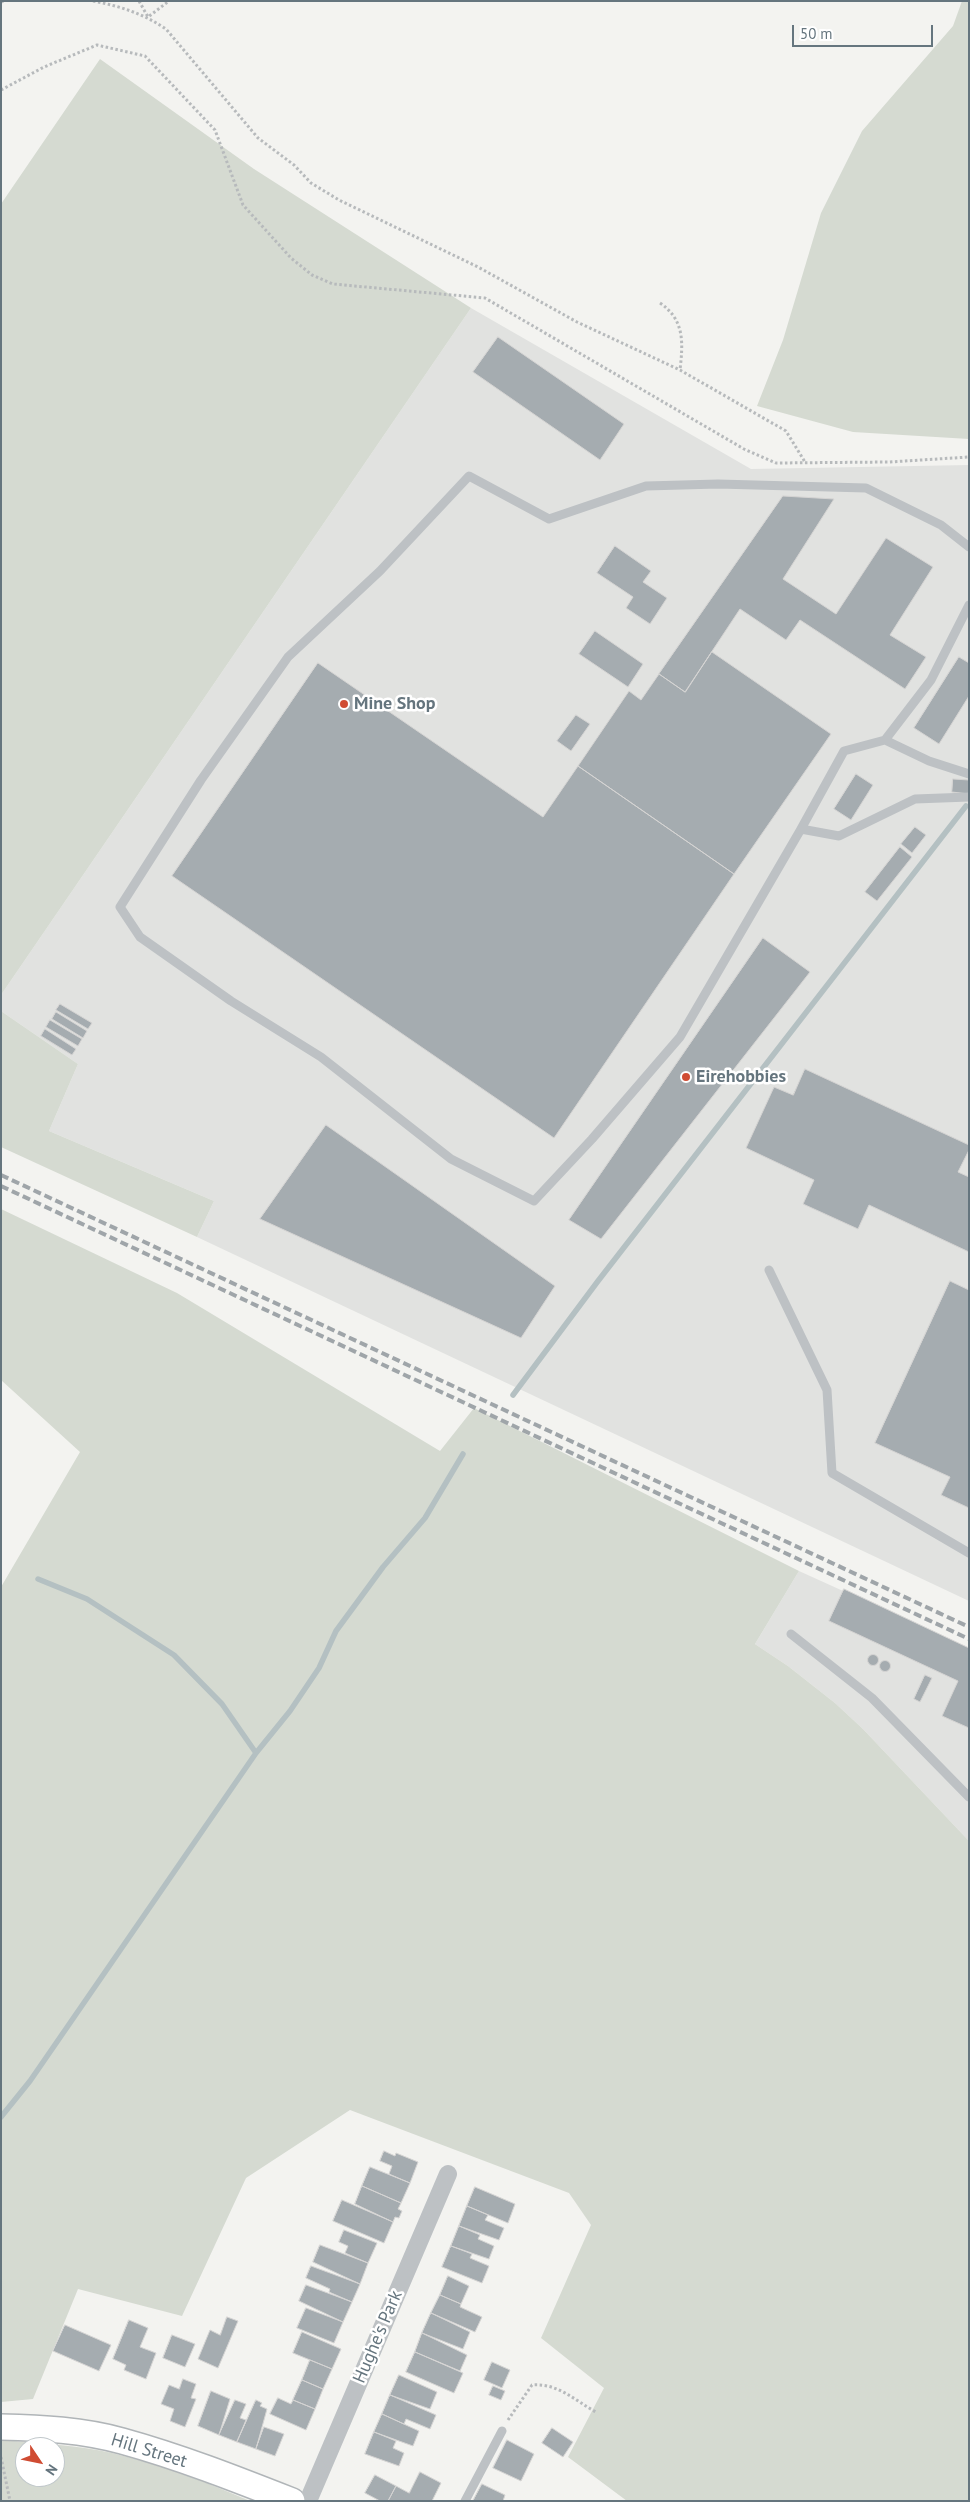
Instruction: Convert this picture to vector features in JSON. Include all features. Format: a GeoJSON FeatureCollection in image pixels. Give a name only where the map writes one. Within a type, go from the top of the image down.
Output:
{"type":"FeatureCollection","features":[{"type":"Feature","properties":{"kind":"main road","name":"Hill Street"},"geometry":{"type":"LineString","coordinates":[[1,2427],[76,2432],[122,2441],[239,2480],[292,2501]]}},
{"type":"Feature","properties":{"kind":"street","name":"Hughe's Park"},"geometry":{"type":"LineString","coordinates":[[308,2501],[448,2174]]}},
{"type":"Feature","properties":{"kind":"lane"},"geometry":{"type":"LineString","coordinates":[[969,547],[941,525],[866,488],[718,484],[646,486],[549,519],[469,476],[380,571],[288,657],[201,780],[120,907],[140,938],[232,1002],[321,1057],[451,1159],[534,1201],[592,1139],[680,1037],[844,751],[885,740],[931,680],[969,605]]}},
{"type":"Feature","properties":{"kind":"lane"},"geometry":{"type":"LineString","coordinates":[[885,740],[929,761],[969,774]]}},
{"type":"Feature","properties":{"kind":"lane"},"geometry":{"type":"LineString","coordinates":[[800,828],[839,836],[915,799],[969,797]]}},
{"type":"Feature","properties":{"kind":"lane"},"geometry":{"type":"LineString","coordinates":[[769,1270],[827,1390],[832,1473],[969,1553]]}},
{"type":"Feature","properties":{"kind":"lane"},"geometry":{"type":"LineString","coordinates":[[791,1634],[872,1698],[969,1798]]}},
{"type":"Feature","properties":{"kind":"lane"},"geometry":{"type":"LineString","coordinates":[[465,2501],[502,2430]]}},
{"type":"Feature","properties":{"kind":"path"},"geometry":{"type":"LineString","coordinates":[[93,1],[110,4],[148,17],[166,29],[258,138],[294,165],[311,183],[339,200],[478,267],[577,322],[680,370],[786,431],[806,463]]}},
{"type":"Feature","properties":{"kind":"path"},"geometry":{"type":"LineString","coordinates":[[139,1],[148,17]]}},
{"type":"Feature","properties":{"kind":"path"},"geometry":{"type":"LineString","coordinates":[[148,17],[169,1]]}},
{"type":"Feature","properties":{"kind":"path"},"geometry":{"type":"LineString","coordinates":[[1,90],[44,67],[97,45],[145,56],[215,130],[243,204],[291,258],[312,275],[334,284],[485,298],[744,449],[776,463],[888,462],[969,457]]}},
{"type":"Feature","properties":{"kind":"path"},"geometry":{"type":"LineString","coordinates":[[660,303],[670,310],[680,324],[682,337],[680,370]]}},
{"type":"Feature","properties":{"kind":"path"},"geometry":{"type":"LineString","coordinates":[[502,2430],[532,2385],[546,2384],[566,2392],[575,2401],[596,2412]]}},
{"type":"Feature","properties":{"kind":"path"},"geometry":{"type":"LineString","coordinates":[[1,2457],[10,2501]]}},
{"type":"Feature","properties":{"kind":"shaded area"},"geometry":{"type":"Polygon","coordinates":[[[962,1],[969,1],[969,439],[853,432],[757,406],[783,340],[821,213],[862,131],[953,26],[962,1]]]}},
{"type":"Feature","properties":{"kind":"shaded area"},"geometry":{"type":"Polygon","coordinates":[[[100,59],[254,169],[471,308],[1,995],[1,204],[100,59]]]}},
{"type":"Feature","properties":{"kind":"shaded area"},"geometry":{"type":"Polygon","coordinates":[[[471,308],[751,469],[969,465],[969,1601],[197,1237],[214,1201],[49,1131],[78,1064],[1,1011],[1,995],[471,308]]]}},
{"type":"Feature","properties":{"kind":"shaded area"},"geometry":{"type":"Polygon","coordinates":[[[1,1011],[78,1064],[49,1131],[214,1201],[197,1237],[1,1147],[1,1011]]]}},
{"type":"Feature","properties":{"kind":"shaded area"},"geometry":{"type":"Polygon","coordinates":[[[1,1209],[177,1293],[440,1451],[474,1408],[799,1571],[755,1644],[788,1666],[835,1703],[863,1729],[969,1841],[969,2501],[627,2501],[568,2457],[604,2388],[541,2338],[591,2225],[569,2193],[350,2110],[246,2178],[182,2316],[78,2289],[33,2399],[1,2402],[1,1587],[80,1452],[1,1380],[1,1209]]]}},
{"type":"Feature","properties":{"kind":"shaded area"},"geometry":{"type":"Polygon","coordinates":[[[799,1571],[969,1648],[969,1841],[863,1729],[835,1703],[788,1666],[755,1644],[799,1571]]]}},
{"type":"Feature","properties":{"kind":"shaded area"},"geometry":{"type":"Polygon","coordinates":[[[1,2440],[15,2441],[15,2487],[65,2487],[65,2445],[98,2450],[147,2462],[250,2501],[1,2501],[1,2440]]]}},
{"type":"Feature","properties":{"kind":"building"},"geometry":{"type":"Polygon","coordinates":[[[498,337],[624,424],[600,460],[473,372],[498,337]]]}},
{"type":"Feature","properties":{"kind":"building"},"geometry":{"type":"Polygon","coordinates":[[[783,496],[834,499],[783,579],[836,614],[886,538],[933,567],[890,635],[926,657],[905,689],[800,620],[786,640],[740,609],[685,692],[659,674],[783,496]]]}},
{"type":"Feature","properties":{"kind":"building"},"geometry":{"type":"Polygon","coordinates":[[[615,546],[651,571],[643,582],[667,598],[650,624],[626,608],[633,597],[597,573],[615,546]]]}},
{"type":"Feature","properties":{"kind":"building"},"geometry":{"type":"Polygon","coordinates":[[[595,631],[643,664],[628,687],[579,654],[595,631]]]}},
{"type":"Feature","properties":{"kind":"building"},"geometry":{"type":"Polygon","coordinates":[[[712,652],[831,734],[734,874],[578,766],[629,691],[641,700],[659,674],[685,692],[712,652]]]}},
{"type":"Feature","properties":{"kind":"building"},"geometry":{"type":"Polygon","coordinates":[[[959,657],[969,663],[969,696],[939,744],[914,728],[959,657]]]}},
{"type":"Feature","properties":{"kind":"building"},"geometry":{"type":"Polygon","coordinates":[[[318,663],[543,817],[578,766],[734,874],[554,1138],[172,876],[318,663]]]}},
{"type":"Feature","properties":{"kind":"building"},"geometry":{"type":"Polygon","coordinates":[[[576,715],[590,724],[571,751],[557,741],[576,715]]]}},
{"type":"Feature","properties":{"kind":"building"},"geometry":{"type":"Polygon","coordinates":[[[856,774],[873,785],[851,820],[834,809],[856,774]]]}},
{"type":"Feature","properties":{"kind":"building"},"geometry":{"type":"Polygon","coordinates":[[[953,779],[969,780],[969,794],[952,792],[953,779]]]}},
{"type":"Feature","properties":{"kind":"building"},"geometry":{"type":"Polygon","coordinates":[[[915,827],[926,835],[912,853],[901,844],[915,827]]]}},
{"type":"Feature","properties":{"kind":"building"},"geometry":{"type":"Polygon","coordinates":[[[900,847],[912,857],[877,901],[865,892],[900,847]]]}},
{"type":"Feature","properties":{"kind":"building"},"geometry":{"type":"Polygon","coordinates":[[[763,938],[810,972],[601,1239],[569,1220],[763,938]]]}},
{"type":"Feature","properties":{"kind":"building"},"geometry":{"type":"Polygon","coordinates":[[[60,1004],[92,1023],[88,1029],[56,1010],[60,1004]]]}},
{"type":"Feature","properties":{"kind":"building"},"geometry":{"type":"Polygon","coordinates":[[[56,1012],[87,1031],[83,1038],[52,1019],[56,1012]]]}},
{"type":"Feature","properties":{"kind":"building"},"geometry":{"type":"Polygon","coordinates":[[[50,1020],[82,1039],[78,1046],[46,1027],[50,1020]]]}},
{"type":"Feature","properties":{"kind":"building"},"geometry":{"type":"Polygon","coordinates":[[[45,1029],[76,1049],[72,1055],[41,1036],[45,1029]]]}},
{"type":"Feature","properties":{"kind":"building"},"geometry":{"type":"Polygon","coordinates":[[[805,1069],[969,1145],[969,1150],[958,1172],[969,1177],[969,1252],[869,1205],[858,1229],[803,1204],[814,1180],[746,1148],[774,1087],[793,1095],[805,1069]]]}},
{"type":"Feature","properties":{"kind":"building"},"geometry":{"type":"Polygon","coordinates":[[[326,1125],[555,1286],[521,1338],[260,1219],[326,1125]]]}},
{"type":"Feature","properties":{"kind":"building"},"geometry":{"type":"Polygon","coordinates":[[[950,1281],[969,1290],[969,1508],[941,1495],[950,1477],[875,1443],[950,1281]]]}},
{"type":"Feature","properties":{"kind":"building"},"geometry":{"type":"Polygon","coordinates":[[[844,1589],[969,1648],[969,1728],[942,1716],[958,1681],[829,1621],[844,1589]]]}},
{"type":"Feature","properties":{"kind":"building"},"geometry":{"type":"Polygon","coordinates":[[[871,1655],[875,1655],[878,1660],[877,1664],[871,1665],[868,1662],[868,1658],[871,1655]]]}},
{"type":"Feature","properties":{"kind":"building"},"geometry":{"type":"Polygon","coordinates":[[[883,1661],[887,1661],[890,1666],[889,1670],[883,1671],[880,1668],[880,1664],[883,1661]]]}},
{"type":"Feature","properties":{"kind":"building"},"geometry":{"type":"Polygon","coordinates":[[[925,1675],[932,1678],[920,1702],[914,1699],[925,1675]]]}},
{"type":"Feature","properties":{"kind":"building"},"geometry":{"type":"Polygon","coordinates":[[[384,2151],[395,2156],[396,2153],[418,2162],[410,2183],[389,2174],[392,2166],[380,2161],[384,2151]]]}},
{"type":"Feature","properties":{"kind":"building"},"geometry":{"type":"Polygon","coordinates":[[[370,2167],[410,2183],[401,2203],[362,2186],[370,2167]]]}},
{"type":"Feature","properties":{"kind":"building"},"geometry":{"type":"Polygon","coordinates":[[[362,2186],[401,2203],[398,2209],[402,2211],[399,2218],[395,2217],[393,2222],[355,2204],[362,2186]]]}},
{"type":"Feature","properties":{"kind":"building"},"geometry":{"type":"Polygon","coordinates":[[[475,2187],[515,2204],[508,2223],[467,2206],[475,2187]]]}},
{"type":"Feature","properties":{"kind":"building"},"geometry":{"type":"Polygon","coordinates":[[[342,2200],[393,2222],[384,2243],[333,2221],[342,2200]]]}},
{"type":"Feature","properties":{"kind":"building"},"geometry":{"type":"Polygon","coordinates":[[[467,2206],[488,2215],[485,2220],[504,2228],[499,2240],[459,2226],[467,2206]]]}},
{"type":"Feature","properties":{"kind":"building"},"geometry":{"type":"Polygon","coordinates":[[[459,2226],[480,2235],[478,2239],[494,2246],[489,2259],[451,2246],[459,2226]]]}},
{"type":"Feature","properties":{"kind":"building"},"geometry":{"type":"Polygon","coordinates":[[[344,2230],[377,2243],[368,2263],[345,2253],[348,2246],[339,2242],[344,2230]]]}},
{"type":"Feature","properties":{"kind":"building"},"geometry":{"type":"Polygon","coordinates":[[[320,2245],[368,2263],[360,2284],[313,2262],[320,2245]]]}},
{"type":"Feature","properties":{"kind":"building"},"geometry":{"type":"Polygon","coordinates":[[[451,2246],[472,2254],[470,2258],[489,2266],[482,2283],[442,2267],[451,2246]]]}},
{"type":"Feature","properties":{"kind":"building"},"geometry":{"type":"Polygon","coordinates":[[[311,2266],[360,2284],[352,2302],[329,2292],[330,2289],[306,2278],[311,2266]]]}},
{"type":"Feature","properties":{"kind":"building"},"geometry":{"type":"Polygon","coordinates":[[[448,2276],[469,2286],[461,2304],[440,2295],[448,2276]]]}},
{"type":"Feature","properties":{"kind":"building"},"geometry":{"type":"Polygon","coordinates":[[[306,2285],[352,2302],[343,2322],[299,2301],[306,2285]]]}},
{"type":"Feature","properties":{"kind":"building"},"geometry":{"type":"Polygon","coordinates":[[[440,2295],[461,2304],[460,2307],[482,2317],[475,2332],[431,2313],[440,2295]]]}},
{"type":"Feature","properties":{"kind":"building"},"geometry":{"type":"Polygon","coordinates":[[[306,2308],[343,2322],[334,2343],[297,2328],[306,2308]]]}},
{"type":"Feature","properties":{"kind":"building"},"geometry":{"type":"Polygon","coordinates":[[[431,2313],[470,2332],[463,2349],[422,2333],[431,2313]]]}},
{"type":"Feature","properties":{"kind":"building"},"geometry":{"type":"Polygon","coordinates":[[[227,2317],[238,2321],[218,2368],[198,2359],[210,2330],[220,2335],[227,2317]]]}},
{"type":"Feature","properties":{"kind":"building"},"geometry":{"type":"Polygon","coordinates":[[[129,2320],[148,2328],[140,2347],[156,2353],[146,2379],[124,2370],[126,2365],[113,2359],[129,2320]]]}},
{"type":"Feature","properties":{"kind":"building"},"geometry":{"type":"Polygon","coordinates":[[[65,2325],[111,2345],[99,2371],[53,2351],[65,2325]]]}},
{"type":"Feature","properties":{"kind":"building"},"geometry":{"type":"Polygon","coordinates":[[[302,2332],[341,2349],[332,2369],[293,2353],[302,2332]]]}},
{"type":"Feature","properties":{"kind":"building"},"geometry":{"type":"Polygon","coordinates":[[[422,2333],[467,2355],[460,2371],[415,2352],[422,2333]]]}},
{"type":"Feature","properties":{"kind":"building"},"geometry":{"type":"Polygon","coordinates":[[[172,2335],[195,2344],[185,2367],[163,2358],[172,2335]]]}},
{"type":"Feature","properties":{"kind":"building"},"geometry":{"type":"Polygon","coordinates":[[[415,2352],[463,2373],[454,2393],[406,2372],[415,2352]]]}},
{"type":"Feature","properties":{"kind":"building"},"geometry":{"type":"Polygon","coordinates":[[[310,2360],[332,2369],[323,2389],[302,2380],[310,2360]]]}},
{"type":"Feature","properties":{"kind":"building"},"geometry":{"type":"Polygon","coordinates":[[[492,2362],[510,2370],[502,2388],[484,2380],[492,2362]]]}},
{"type":"Feature","properties":{"kind":"building"},"geometry":{"type":"Polygon","coordinates":[[[399,2375],[437,2392],[430,2409],[390,2395],[399,2375]]]}},
{"type":"Feature","properties":{"kind":"building"},"geometry":{"type":"Polygon","coordinates":[[[183,2379],[196,2384],[191,2398],[196,2399],[185,2427],[170,2421],[174,2409],[161,2404],[169,2385],[179,2389],[183,2379]]]}},
{"type":"Feature","properties":{"kind":"building"},"geometry":{"type":"Polygon","coordinates":[[[302,2380],[323,2389],[315,2409],[293,2400],[302,2380]]]}},
{"type":"Feature","properties":{"kind":"building"},"geometry":{"type":"Polygon","coordinates":[[[493,2386],[505,2391],[501,2400],[489,2395],[493,2386]]]}},
{"type":"Feature","properties":{"kind":"building"},"geometry":{"type":"Polygon","coordinates":[[[211,2391],[230,2399],[219,2435],[198,2426],[211,2391]]]}},
{"type":"Feature","properties":{"kind":"building"},"geometry":{"type":"Polygon","coordinates":[[[390,2395],[436,2415],[430,2429],[406,2419],[404,2424],[382,2414],[390,2395]]]}},
{"type":"Feature","properties":{"kind":"building"},"geometry":{"type":"Polygon","coordinates":[[[278,2398],[291,2404],[293,2400],[315,2409],[306,2430],[270,2414],[278,2398]]]}},
{"type":"Feature","properties":{"kind":"building"},"geometry":{"type":"Polygon","coordinates":[[[235,2400],[246,2404],[240,2418],[246,2420],[237,2442],[219,2435],[235,2400]]]}},
{"type":"Feature","properties":{"kind":"building"},"geometry":{"type":"Polygon","coordinates":[[[256,2400],[262,2403],[260,2406],[267,2409],[256,2449],[237,2442],[256,2400]]]}},
{"type":"Feature","properties":{"kind":"building"},"geometry":{"type":"Polygon","coordinates":[[[382,2414],[419,2431],[413,2446],[374,2432],[382,2414]]]}},
{"type":"Feature","properties":{"kind":"building"},"geometry":{"type":"Polygon","coordinates":[[[264,2427],[284,2434],[275,2456],[256,2449],[264,2427]]]}},
{"type":"Feature","properties":{"kind":"building"},"geometry":{"type":"Polygon","coordinates":[[[552,2428],[573,2442],[563,2457],[542,2443],[552,2428]]]}},
{"type":"Feature","properties":{"kind":"building"},"geometry":{"type":"Polygon","coordinates":[[[374,2432],[396,2441],[393,2448],[404,2453],[399,2466],[365,2454],[374,2432]]]}},
{"type":"Feature","properties":{"kind":"building"},"geometry":{"type":"Polygon","coordinates":[[[507,2440],[534,2454],[521,2481],[493,2468],[507,2440]]]}},
{"type":"Feature","properties":{"kind":"building"},"geometry":{"type":"Polygon","coordinates":[[[420,2472],[441,2483],[432,2501],[388,2501],[396,2486],[409,2493],[420,2472]]]}},
{"type":"Feature","properties":{"kind":"building"},"geometry":{"type":"Polygon","coordinates":[[[375,2475],[396,2486],[388,2501],[380,2501],[365,2493],[375,2475]]]}},
{"type":"Feature","properties":{"kind":"building"},"geometry":{"type":"Polygon","coordinates":[[[482,2484],[505,2495],[503,2501],[473,2501],[482,2484]]]}},
{"type":"Feature","properties":{"kind":"waterway"},"geometry":{"type":"LineString","coordinates":[[513,1395],[598,1281],[966,806]]}},
{"type":"Feature","properties":{"kind":"waterway"},"geometry":{"type":"LineString","coordinates":[[1,2117],[30,2081],[256,1753],[290,1711],[319,1668],[336,1631],[383,1567],[425,1518],[463,1454]]}},
{"type":"Feature","properties":{"kind":"waterway"},"geometry":{"type":"LineString","coordinates":[[38,1579],[87,1599],[174,1655],[222,1704],[256,1753]]}},
{"type":"Feature","properties":{"kind":"railway"},"geometry":{"type":"LineString","coordinates":[[1,1175],[969,1627]]}},
{"type":"Feature","properties":{"kind":"railway"},"geometry":{"type":"LineString","coordinates":[[1,1186],[969,1639]]}},
{"type":"Feature","properties":{"kind":"place","name":"Mine Shop"},"geometry":{"type":"Point","coordinates":[344,704]}},
{"type":"Feature","properties":{"kind":"place","name":"Eirehobbies"},"geometry":{"type":"Point","coordinates":[686,1077]}}]}
